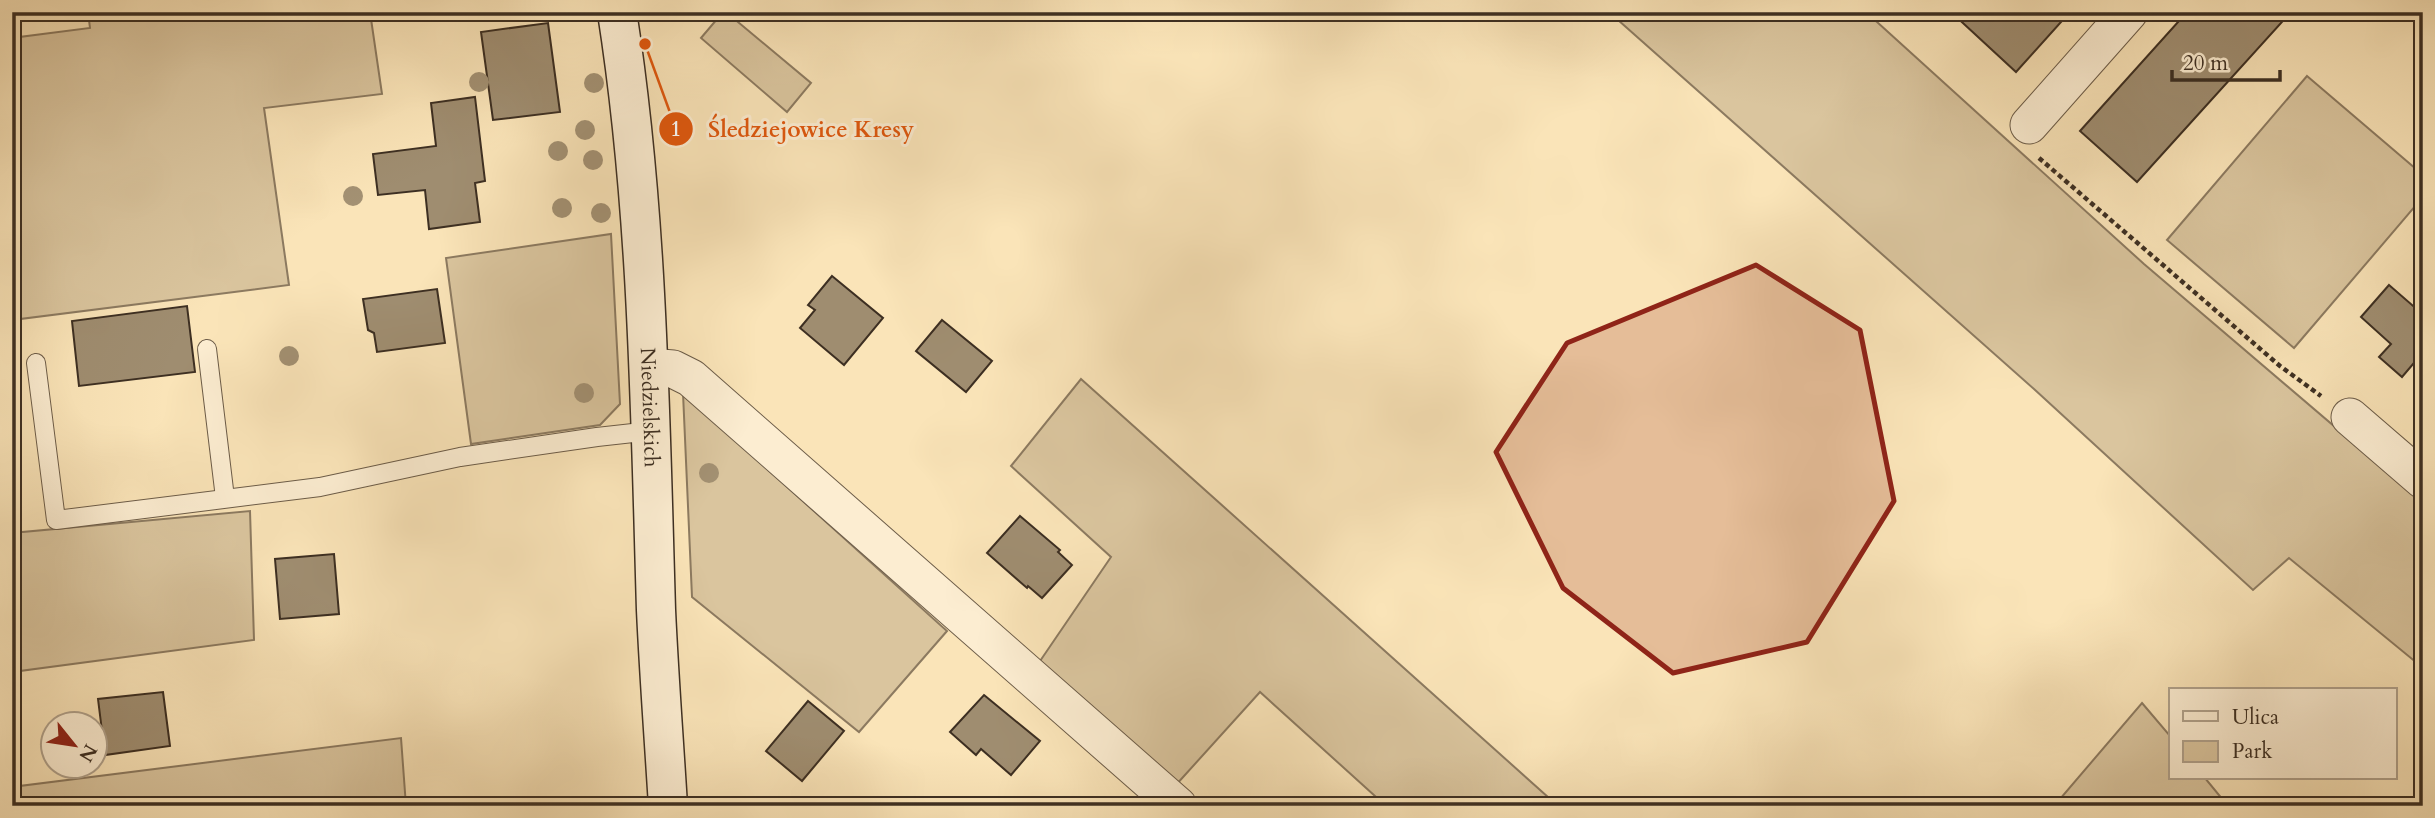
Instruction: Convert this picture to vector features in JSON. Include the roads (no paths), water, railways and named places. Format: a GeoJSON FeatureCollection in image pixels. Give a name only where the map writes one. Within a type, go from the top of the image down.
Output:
{"type":"FeatureCollection","features":[{"type":"Feature","properties":{"kind":"street","name":"Niedzielskich"},"geometry":{"type":"LineString","coordinates":[[617,12],[629,94],[640,209],[649,368],[656,614],[668,806]]}},
{"type":"Feature","properties":{"kind":"street"},"geometry":{"type":"LineString","coordinates":[[2029,125],[2129,12]]}},
{"type":"Feature","properties":{"kind":"street"},"geometry":{"type":"LineString","coordinates":[[649,368],[673,369],[691,378],[1178,806]]}},
{"type":"Feature","properties":{"kind":"street"},"geometry":{"type":"LineString","coordinates":[[2350,417],[2423,480]]}},
{"type":"Feature","properties":{"kind":"lane"},"geometry":{"type":"LineString","coordinates":[[207,349],[225,498]]}},
{"type":"Feature","properties":{"kind":"lane"},"geometry":{"type":"LineString","coordinates":[[36,363],[56,520],[320,487],[460,457],[651,431]]}},
{"type":"Feature","properties":{"kind":"place","name":"Śledziejowice Kresy"},"geometry":{"type":"Point","coordinates":[645,44]}}]}
